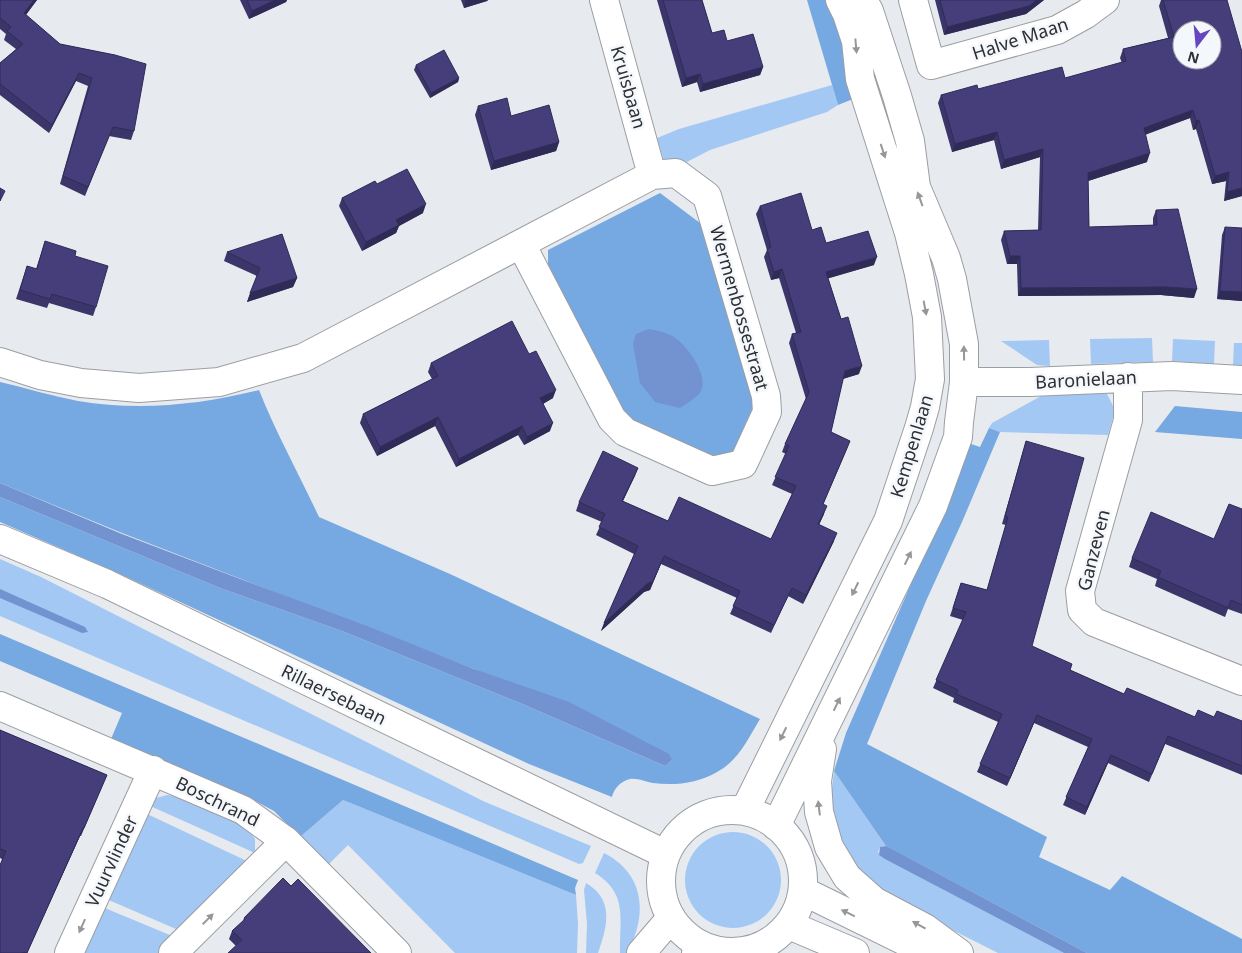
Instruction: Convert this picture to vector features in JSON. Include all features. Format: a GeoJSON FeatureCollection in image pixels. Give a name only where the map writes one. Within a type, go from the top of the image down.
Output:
{"type":"FeatureCollection","features":[{"type":"Feature","properties":{"kind":"street","name":"Kruisbaan"},"geometry":{"type":"LineString","coordinates":[[604,0],[652,175]]}},
{"type":"Feature","properties":{"kind":"street","name":"Kempenlaan"},"geometry":{"type":"LineString","coordinates":[[745,810],[888,521],[919,428],[930,379],[927,317],[919,274],[909,233],[860,79],[854,32],[840,0]]}},
{"type":"Feature","properties":{"kind":"street","name":"Kempenlaan"},"geometry":{"type":"LineString","coordinates":[[776,826],[933,506],[958,437],[958,422],[964,382],[964,344],[952,279],[946,258],[916,187],[910,140],[872,20],[863,0]]}},
{"type":"Feature","properties":{"kind":"street","name":"Halve Maan"},"geometry":{"type":"LineString","coordinates":[[913,0],[931,65],[1057,30],[1086,14],[1105,0]]}},
{"type":"Feature","properties":{"kind":"street","name":"Wermenbossestraat"},"geometry":{"type":"LineString","coordinates":[[0,362],[40,375],[81,383],[139,388],[218,382],[303,358],[652,175],[676,173],[706,196],[766,396],[767,412],[743,464],[712,471],[625,432],[612,419],[521,244]]}},
{"type":"Feature","properties":{"kind":"street","name":"Baronielaan"},"geometry":{"type":"LineString","coordinates":[[930,379],[964,382],[1030,382],[1172,376],[1242,380]]}},
{"type":"Feature","properties":{"kind":"street","name":"Ganzeven"},"geometry":{"type":"LineString","coordinates":[[1128,377],[1128,420],[1080,591],[1082,610],[1094,622],[1242,681]]}},
{"type":"Feature","properties":{"kind":"street","name":"Rillaersebaan"},"geometry":{"type":"LineString","coordinates":[[0,539],[116,588],[666,854]]}},
{"type":"Feature","properties":{"kind":"street","name":"Boschrand"},"geometry":{"type":"LineString","coordinates":[[0,706],[243,810],[286,841],[397,953]]}},
{"type":"Feature","properties":{"kind":"street","name":"Kempenlaan"},"geometry":{"type":"LineString","coordinates":[[825,728],[817,781],[819,812],[829,847],[846,877],[874,901],[925,928],[959,953]]}},
{"type":"Feature","properties":{"kind":"street","name":"Vuurvlinder"},"geometry":{"type":"LineString","coordinates":[[69,953],[153,770]]}},
{"type":"Feature","properties":{"kind":"street"},"geometry":{"type":"LineString","coordinates":[[745,810],[776,826],[796,851],[804,876],[802,901],[789,925],[780,936],[755,948],[728,952],[700,950],[671,918],[665,907],[660,888],[666,854],[675,835],[690,821],[716,811],[745,810]]}},
{"type":"Feature","properties":{"kind":"street"},"geometry":{"type":"LineString","coordinates":[[173,953],[286,841]]}},
{"type":"Feature","properties":{"kind":"street"},"geometry":{"type":"LineString","coordinates":[[802,891],[917,947],[941,953]]}},
{"type":"Feature","properties":{"kind":"street"},"geometry":{"type":"LineString","coordinates":[[641,953],[671,918]]}},
{"type":"Feature","properties":{"kind":"street"},"geometry":{"type":"LineString","coordinates":[[789,925],[855,953]]}},
{"type":"Feature","properties":{"kind":"shaded area"},"geometry":{"type":"Polygon","coordinates":[[[807,0],[829,0],[858,97],[838,105],[807,0]]]}},
{"type":"Feature","properties":{"kind":"shaded area"},"geometry":{"type":"Polygon","coordinates":[[[832,85],[838,105],[827,112],[710,150],[681,165],[665,164],[657,138],[679,129],[832,85]]]}},
{"type":"Feature","properties":{"kind":"shaded area"},"geometry":{"type":"Polygon","coordinates":[[[660,193],[704,226],[756,400],[733,452],[711,458],[624,418],[548,272],[548,250],[660,193]]]}},
{"type":"Feature","properties":{"kind":"shaded area"},"geometry":{"type":"Polygon","coordinates":[[[649,329],[668,334],[678,340],[698,365],[701,373],[702,388],[699,394],[680,408],[655,402],[640,383],[633,344],[636,334],[649,329]]]}},
{"type":"Feature","properties":{"kind":"shaded area"},"geometry":{"type":"Polygon","coordinates":[[[1152,338],[1153,362],[1091,364],[1090,339],[1152,338]]]}},
{"type":"Feature","properties":{"kind":"shaded area"},"geometry":{"type":"Polygon","coordinates":[[[1173,339],[1215,341],[1214,364],[1172,361],[1173,339]]]}},
{"type":"Feature","properties":{"kind":"shaded area"},"geometry":{"type":"Polygon","coordinates":[[[1049,340],[1050,366],[1037,365],[1001,341],[1049,340]]]}},
{"type":"Feature","properties":{"kind":"shaded area"},"geometry":{"type":"Polygon","coordinates":[[[1234,343],[1242,343],[1242,365],[1233,365],[1234,343]]]}},
{"type":"Feature","properties":{"kind":"shaded area"},"geometry":{"type":"Polygon","coordinates":[[[0,382],[78,401],[123,406],[192,403],[259,390],[280,438],[319,517],[450,574],[760,719],[742,749],[731,762],[710,776],[686,783],[661,784],[630,779],[618,785],[612,797],[529,764],[120,574],[0,522],[0,497],[220,588],[342,631],[520,703],[665,766],[672,760],[474,669],[122,533],[0,483],[0,382]]]}},
{"type":"Feature","properties":{"kind":"shaded area"},"geometry":{"type":"Polygon","coordinates":[[[1106,392],[1115,410],[1108,435],[1000,432],[989,428],[992,423],[1045,394],[1106,392]]]}},
{"type":"Feature","properties":{"kind":"shaded area"},"geometry":{"type":"Polygon","coordinates":[[[1175,406],[1242,412],[1242,439],[1155,432],[1175,406]]]}},
{"type":"Feature","properties":{"kind":"shaded area"},"geometry":{"type":"Polygon","coordinates":[[[989,428],[1000,432],[926,601],[867,744],[1047,837],[1039,857],[1110,890],[1122,876],[1242,939],[1242,953],[1087,953],[886,846],[834,771],[846,733],[956,481],[968,443],[980,447],[989,428]]]}},
{"type":"Feature","properties":{"kind":"shaded area"},"geometry":{"type":"Polygon","coordinates":[[[0,483],[122,534],[367,626],[474,669],[569,702],[669,754],[672,760],[665,766],[520,703],[342,631],[220,588],[0,497],[0,483]]]}},
{"type":"Feature","properties":{"kind":"shaded area"},"geometry":{"type":"Polygon","coordinates":[[[0,559],[41,577],[483,801],[591,846],[583,863],[579,864],[0,616],[0,559]]]}},
{"type":"Feature","properties":{"kind":"shaded area"},"geometry":{"type":"Polygon","coordinates":[[[0,589],[85,627],[88,632],[82,633],[0,598],[0,589]]]}},
{"type":"Feature","properties":{"kind":"shaded area"},"geometry":{"type":"Polygon","coordinates":[[[0,634],[578,880],[575,888],[576,895],[343,800],[300,837],[274,811],[248,797],[111,739],[122,713],[0,661],[0,634]]]}},
{"type":"Feature","properties":{"kind":"shaded area"},"geometry":{"type":"Polygon","coordinates":[[[834,771],[886,846],[880,847],[878,852],[880,855],[1064,953],[998,953],[905,906],[864,877],[844,847],[833,819],[831,798],[834,771]]]}},
{"type":"Feature","properties":{"kind":"shaded area"},"geometry":{"type":"Polygon","coordinates":[[[167,795],[182,797],[248,828],[255,839],[255,853],[148,805],[156,798],[167,795]]]}},
{"type":"Feature","properties":{"kind":"shaded area"},"geometry":{"type":"Polygon","coordinates":[[[343,800],[576,895],[577,953],[455,953],[348,845],[327,866],[300,837],[343,800]]]}},
{"type":"Feature","properties":{"kind":"shaded area"},"geometry":{"type":"Polygon","coordinates":[[[143,812],[251,863],[183,932],[104,898],[143,812]]]}},
{"type":"Feature","properties":{"kind":"shaded area"},"geometry":{"type":"Polygon","coordinates":[[[733,832],[752,835],[767,846],[778,861],[781,880],[778,899],[767,914],[752,925],[733,928],[714,925],[699,914],[688,899],[685,880],[688,861],[699,846],[714,835],[733,832]]]}},
{"type":"Feature","properties":{"kind":"shaded area"},"geometry":{"type":"Polygon","coordinates":[[[886,846],[1087,953],[1064,953],[885,859],[879,855],[880,847],[886,846]]]}},
{"type":"Feature","properties":{"kind":"shaded area"},"geometry":{"type":"Polygon","coordinates":[[[604,853],[618,862],[628,872],[635,884],[639,897],[638,924],[634,939],[627,953],[620,953],[621,919],[618,899],[606,881],[595,873],[604,853]]]}},
{"type":"Feature","properties":{"kind":"shaded area"},"geometry":{"type":"Polygon","coordinates":[[[586,883],[601,897],[605,906],[606,924],[598,953],[586,953],[587,924],[584,890],[586,883]]]}},
{"type":"Feature","properties":{"kind":"shaded area"},"geometry":{"type":"Polygon","coordinates":[[[100,906],[177,938],[162,953],[79,953],[100,906]]]}},
{"type":"Feature","properties":{"kind":"building"},"geometry":{"type":"Polygon","coordinates":[[[0,0],[34,0],[24,13],[60,44],[115,55],[146,64],[134,131],[113,127],[88,187],[63,176],[92,78],[79,73],[52,125],[0,84],[0,63],[23,44],[7,31],[11,27],[0,18],[0,0]]]}},
{"type":"Feature","properties":{"kind":"building"},"geometry":{"type":"Polygon","coordinates":[[[247,0],[275,0],[252,11],[247,0]]]}},
{"type":"Feature","properties":{"kind":"building"},"geometry":{"type":"Polygon","coordinates":[[[663,0],[702,0],[712,33],[724,30],[727,41],[753,34],[763,67],[703,84],[700,74],[686,78],[663,0]]]}},
{"type":"Feature","properties":{"kind":"building"},"geometry":{"type":"Polygon","coordinates":[[[940,0],[1037,0],[1029,6],[947,27],[940,0]]]}},
{"type":"Feature","properties":{"kind":"building"},"geometry":{"type":"Polygon","coordinates":[[[1163,0],[1227,0],[1242,52],[1242,188],[1227,192],[1229,172],[1215,176],[1199,120],[1196,121],[1193,110],[1144,128],[1150,153],[1088,173],[1089,227],[1157,225],[1156,210],[1178,209],[1197,289],[1165,287],[1021,288],[1020,256],[1010,256],[1004,231],[1041,230],[1043,149],[1004,160],[997,132],[955,144],[941,95],[977,85],[978,89],[1062,67],[1065,78],[1126,61],[1123,49],[1172,37],[1172,70],[1222,70],[1222,20],[1172,20],[1172,30],[1163,0]]]}},
{"type":"Feature","properties":{"kind":"building"},"geometry":{"type":"Polygon","coordinates":[[[444,50],[459,78],[431,93],[416,65],[444,50]]]}},
{"type":"Feature","properties":{"kind":"building"},"geometry":{"type":"Polygon","coordinates":[[[507,98],[511,116],[549,105],[559,142],[494,161],[478,106],[507,98]]]}},
{"type":"Feature","properties":{"kind":"building"},"geometry":{"type":"Polygon","coordinates":[[[407,169],[426,204],[396,220],[399,225],[366,242],[342,198],[375,181],[377,184],[407,169]]]}},
{"type":"Feature","properties":{"kind":"building"},"geometry":{"type":"Polygon","coordinates":[[[0,188],[5,191],[0,201],[0,188]]]}},
{"type":"Feature","properties":{"kind":"building"},"geometry":{"type":"Polygon","coordinates":[[[801,193],[812,230],[821,227],[826,243],[868,231],[877,257],[826,272],[841,319],[848,317],[862,366],[845,371],[831,432],[850,441],[823,504],[827,506],[818,524],[837,533],[806,595],[792,588],[774,625],[733,606],[740,591],[664,556],[653,581],[647,584],[604,623],[638,546],[599,527],[605,514],[579,502],[603,451],[638,468],[622,501],[668,521],[679,497],[771,539],[796,486],[775,477],[789,446],[785,444],[809,392],[792,334],[801,332],[782,269],[774,272],[767,249],[771,247],[760,206],[801,193]]]}},
{"type":"Feature","properties":{"kind":"building"},"geometry":{"type":"Polygon","coordinates":[[[1225,227],[1242,228],[1242,292],[1220,291],[1225,227]]]}},
{"type":"Feature","properties":{"kind":"building"},"geometry":{"type":"Polygon","coordinates":[[[282,234],[297,278],[250,293],[260,268],[227,252],[282,234]]]}},
{"type":"Feature","properties":{"kind":"building"},"geometry":{"type":"Polygon","coordinates":[[[45,241],[76,251],[75,256],[108,266],[96,307],[52,294],[50,299],[20,290],[27,266],[37,269],[45,241]]]}},
{"type":"Feature","properties":{"kind":"building"},"geometry":{"type":"Polygon","coordinates":[[[512,321],[529,354],[536,351],[556,390],[540,398],[553,423],[527,437],[522,426],[459,459],[438,417],[380,447],[363,414],[438,376],[431,363],[512,321]]]}},
{"type":"Feature","properties":{"kind":"building"},"geometry":{"type":"Polygon","coordinates":[[[1026,441],[1084,458],[1032,646],[1072,664],[1070,670],[1124,694],[1127,688],[1195,717],[1198,710],[1214,717],[1217,711],[1242,721],[1242,766],[1168,736],[1152,774],[1111,755],[1087,807],[1066,797],[1092,739],[1037,715],[1010,778],[980,764],[1002,714],[956,694],[958,690],[936,680],[966,612],[953,608],[961,583],[987,590],[1008,517],[1005,516],[1026,441]]]}},
{"type":"Feature","properties":{"kind":"building"},"geometry":{"type":"Polygon","coordinates":[[[1229,504],[1242,509],[1242,605],[1231,600],[1228,608],[1158,577],[1161,571],[1132,558],[1151,512],[1214,539],[1229,504]]]}},
{"type":"Feature","properties":{"kind":"building"},"geometry":{"type":"Polygon","coordinates":[[[0,730],[107,775],[27,953],[0,953],[0,865],[6,851],[0,849],[0,730]]]}},
{"type":"Feature","properties":{"kind":"building"},"geometry":{"type":"Polygon","coordinates":[[[283,878],[291,886],[298,879],[371,953],[228,953],[242,940],[232,931],[283,878]]]}}]}
